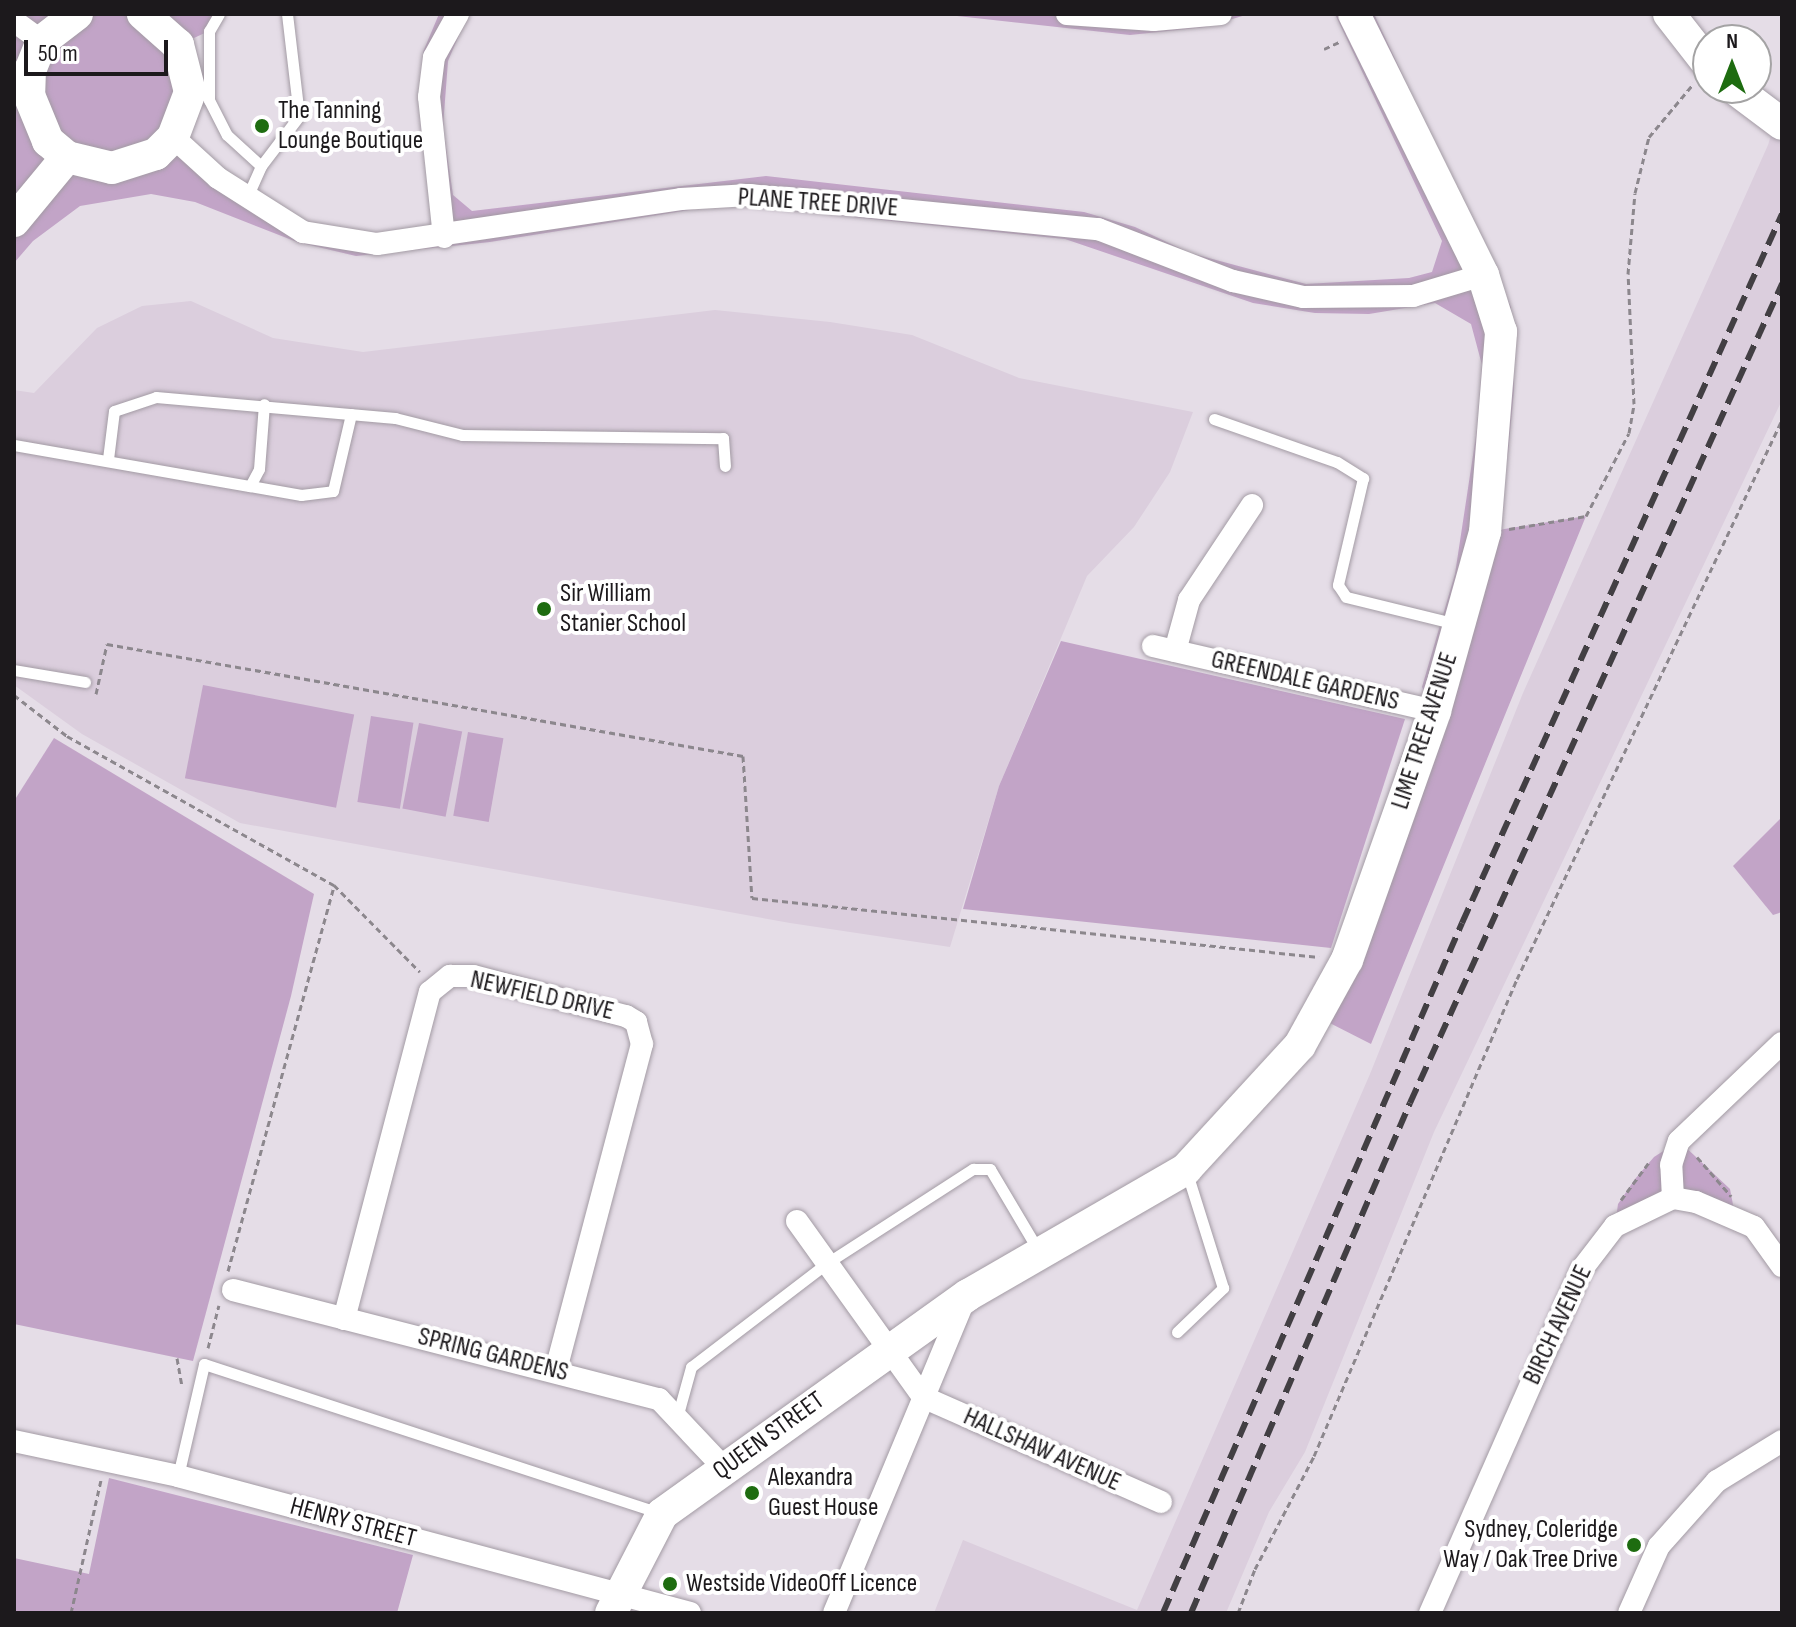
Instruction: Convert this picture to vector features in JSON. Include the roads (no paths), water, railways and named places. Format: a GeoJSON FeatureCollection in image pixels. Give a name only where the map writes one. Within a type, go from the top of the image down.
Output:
{"type":"FeatureCollection","features":[{"type":"Feature","properties":{"kind":"street"},"geometry":{"type":"LineString","coordinates":[[77,14],[42,41],[30,70],[29,95],[48,141],[67,157],[89,166],[135,164],[173,137],[190,92],[178,45],[159,18]]}},
{"type":"Feature","properties":{"kind":"street"},"geometry":{"type":"LineString","coordinates":[[444,237],[429,97],[434,57],[458,14]]}},
{"type":"Feature","properties":{"kind":"street"},"geometry":{"type":"LineString","coordinates":[[1078,15],[1154,20],[1221,14]]}},
{"type":"Feature","properties":{"kind":"street","name":"LIME TREE AVENUE"},"geometry":{"type":"LineString","coordinates":[[968,1295],[1186,1169],[1300,1045],[1347,960],[1435,711],[1485,532],[1501,332],[1483,275],[1354,14]]}},
{"type":"Feature","properties":{"kind":"street"},"geometry":{"type":"LineString","coordinates":[[1669,14],[1692,51]]}},
{"type":"Feature","properties":{"kind":"street"},"geometry":{"type":"LineString","coordinates":[[14,21],[42,41]]}},
{"type":"Feature","properties":{"kind":"street"},"geometry":{"type":"LineString","coordinates":[[1755,104],[1778,122]]}},
{"type":"Feature","properties":{"kind":"street","name":"PLANE TREE DRIVE"},"geometry":{"type":"LineString","coordinates":[[173,137],[246,198],[303,232],[338,240],[377,244],[444,237],[681,199],[749,195],[1098,229],[1233,281],[1303,297],[1413,296],[1483,275]]}},
{"type":"Feature","properties":{"kind":"street"},"geometry":{"type":"LineString","coordinates":[[14,221],[67,157]]}},
{"type":"Feature","properties":{"kind":"street","name":"GREENDALE GARDENS"},"geometry":{"type":"LineString","coordinates":[[1175,651],[1189,600],[1252,505]]}},
{"type":"Feature","properties":{"kind":"street","name":"GREENDALE GARDENS"},"geometry":{"type":"LineString","coordinates":[[1153,646],[1435,711]]}},
{"type":"Feature","properties":{"kind":"street","name":"NEWFIELD DRIVE"},"geometry":{"type":"LineString","coordinates":[[344,1319],[434,986],[450,976],[473,976],[636,1022],[642,1044],[556,1370]]}},
{"type":"Feature","properties":{"kind":"street"},"geometry":{"type":"LineString","coordinates":[[1782,1043],[1679,1141],[1671,1165],[1673,1198],[1735,1215],[1754,1227],[1782,1266]]}},
{"type":"Feature","properties":{"kind":"street","name":"BIRCH AVENUE"},"geometry":{"type":"LineString","coordinates":[[1430,1613],[1582,1269],[1615,1226],[1673,1198]]}},
{"type":"Feature","properties":{"kind":"street"},"geometry":{"type":"LineString","coordinates":[[797,1221],[923,1397]]}},
{"type":"Feature","properties":{"kind":"street","name":"SPRING GARDENS"},"geometry":{"type":"LineString","coordinates":[[233,1290],[556,1370],[659,1399],[678,1414],[724,1468]]}},
{"type":"Feature","properties":{"kind":"street"},"geometry":{"type":"LineString","coordinates":[[834,1613],[968,1295]]}},
{"type":"Feature","properties":{"kind":"street","name":"QUEEN STREET"},"geometry":{"type":"LineString","coordinates":[[618,1603],[662,1514],[968,1295]]}},
{"type":"Feature","properties":{"kind":"street","name":"HALLSHAW AVENUE"},"geometry":{"type":"LineString","coordinates":[[923,1397],[1161,1502]]}},
{"type":"Feature","properties":{"kind":"street","name":"HENRY STREET"},"geometry":{"type":"LineString","coordinates":[[14,1441],[178,1476],[618,1603],[690,1613]]}},
{"type":"Feature","properties":{"kind":"street"},"geometry":{"type":"LineString","coordinates":[[1629,1613],[1659,1546],[1707,1492],[1782,1441]]}},
{"type":"Feature","properties":{"kind":"lane"},"geometry":{"type":"LineString","coordinates":[[219,14],[209,31],[209,100],[227,135],[261,166]]}},
{"type":"Feature","properties":{"kind":"lane"},"geometry":{"type":"LineString","coordinates":[[246,198],[261,166],[299,116],[287,14]]}},
{"type":"Feature","properties":{"kind":"lane"},"geometry":{"type":"LineString","coordinates":[[108,459],[114,411],[156,397],[264,404],[351,414],[462,435],[723,438],[725,466]]}},
{"type":"Feature","properties":{"kind":"lane"},"geometry":{"type":"LineString","coordinates":[[250,486],[259,469],[264,404]]}},
{"type":"Feature","properties":{"kind":"lane"},"geometry":{"type":"LineString","coordinates":[[14,445],[301,495],[333,491],[351,414]]}},
{"type":"Feature","properties":{"kind":"lane"},"geometry":{"type":"LineString","coordinates":[[1214,419],[1337,462],[1363,478],[1338,585],[1346,597],[1457,624]]}},
{"type":"Feature","properties":{"kind":"lane"},"geometry":{"type":"LineString","coordinates":[[14,670],[85,687]]}},
{"type":"Feature","properties":{"kind":"lane"},"geometry":{"type":"LineString","coordinates":[[678,1414],[691,1367],[827,1263],[980,1167],[990,1169],[1040,1254]]}},
{"type":"Feature","properties":{"kind":"lane"},"geometry":{"type":"LineString","coordinates":[[1177,1332],[1223,1288],[1186,1169]]}},
{"type":"Feature","properties":{"kind":"lane"},"geometry":{"type":"LineString","coordinates":[[178,1476],[204,1364],[662,1514]]}},
{"type":"Feature","properties":{"kind":"railway"},"geometry":{"type":"LineString","coordinates":[[1163,1613],[1462,923],[1782,214]]}},
{"type":"Feature","properties":{"kind":"railway"},"geometry":{"type":"LineString","coordinates":[[1191,1613],[1410,1103],[1782,284]]}},
{"type":"Feature","properties":{"kind":"place","name":"The Tanning Lounge Boutique"},"geometry":{"type":"Point","coordinates":[262,126]}},
{"type":"Feature","properties":{"kind":"place","name":"Sir William Stanier School"},"geometry":{"type":"Point","coordinates":[544,609]}},
{"type":"Feature","properties":{"kind":"place","name":"Alexandra Guest House"},"geometry":{"type":"Point","coordinates":[752,1493]}},
{"type":"Feature","properties":{"kind":"place","name":"Sydney, Coleridge Way / Oak Tree Drive"},"geometry":{"type":"Point","coordinates":[1634,1545]}},
{"type":"Feature","properties":{"kind":"place","name":"Westside VideoOff Licence"},"geometry":{"type":"Point","coordinates":[670,1584]}}]}
